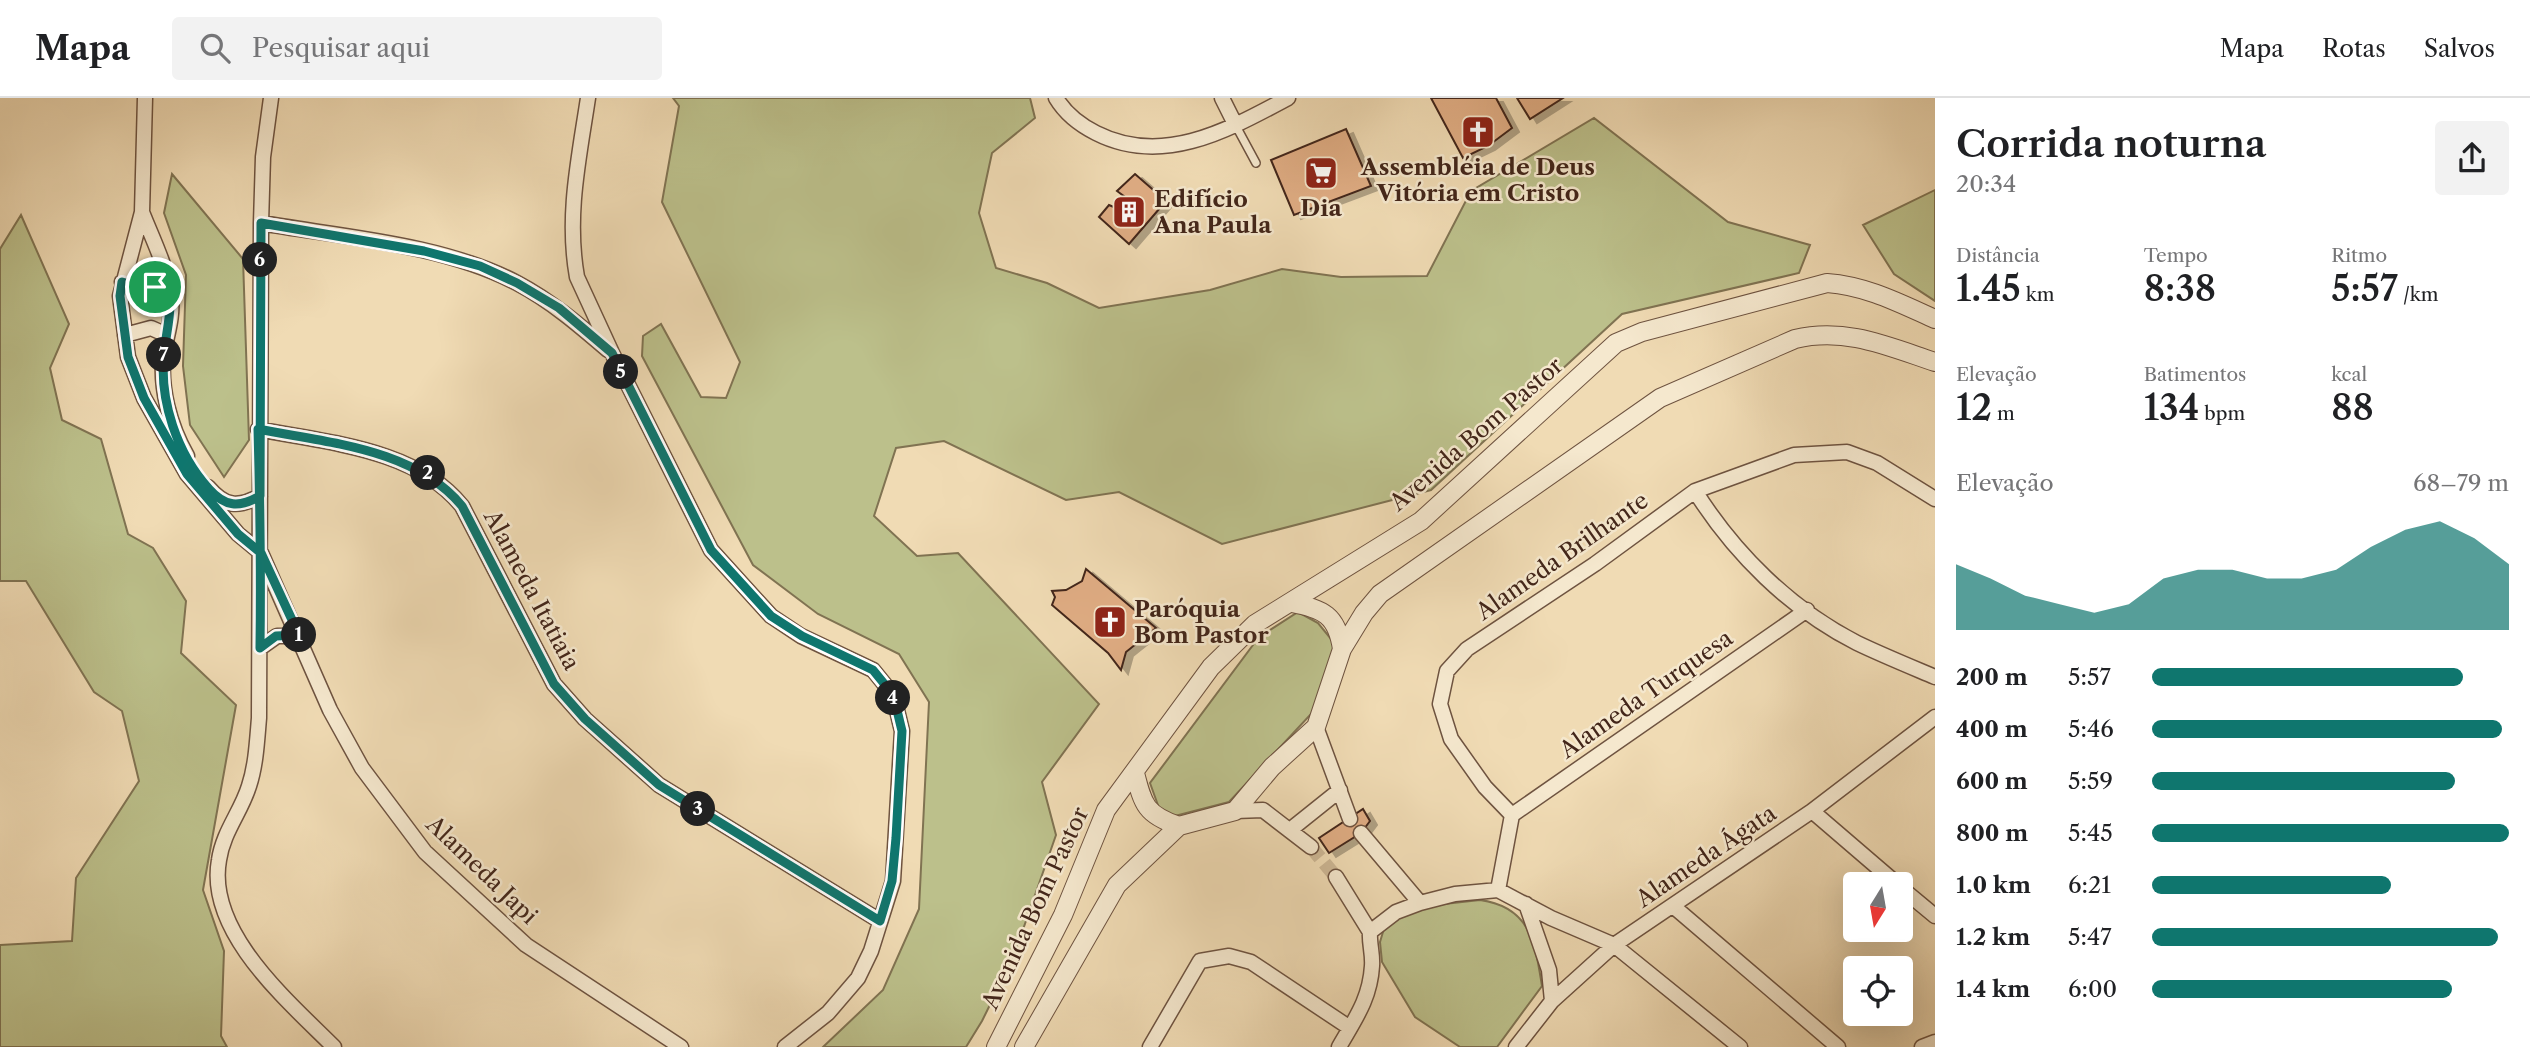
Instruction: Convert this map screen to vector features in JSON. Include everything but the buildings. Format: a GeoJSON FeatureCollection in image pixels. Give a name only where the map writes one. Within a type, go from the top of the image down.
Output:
{"type":"FeatureCollection","features":[{"type":"Feature","properties":{"kind":"street"},"geometry":{"type":"LineString","coordinates":[[145,98],[142,212],[120,296],[128,357],[144,398],[187,474],[238,534],[261,553]]}},
{"type":"Feature","properties":{"kind":"street"},"geometry":{"type":"LineString","coordinates":[[271,98],[263,157],[261,223],[258,429],[260,648],[255,761],[249,788],[227,829],[218,861],[218,893],[229,926],[274,987],[334,1047]]}},
{"type":"Feature","properties":{"kind":"street"},"geometry":{"type":"LineString","coordinates":[[588,98],[572,204],[570,242],[577,277],[612,353],[711,550],[771,616],[802,636],[873,670],[886,686],[896,706],[902,731],[892,881],[880,921],[858,978],[828,1013],[785,1047]]}},
{"type":"Feature","properties":{"kind":"street"},"geometry":{"type":"LineString","coordinates":[[1056,98],[1063,110],[1089,130],[1117,144],[1177,146],[1236,126],[1288,98]]}},
{"type":"Feature","properties":{"kind":"street"},"geometry":{"type":"LineString","coordinates":[[1222,98],[1236,126]]}},
{"type":"Feature","properties":{"kind":"street"},"geometry":{"type":"LineString","coordinates":[[142,212],[166,274],[172,313],[164,356],[169,415],[200,479],[218,499],[231,505],[244,505],[260,496]]}},
{"type":"Feature","properties":{"kind":"street"},"geometry":{"type":"LineString","coordinates":[[261,223],[424,251],[480,266],[517,283],[559,308],[612,353]]}},
{"type":"Feature","properties":{"kind":"street"},"geometry":{"type":"LineString","coordinates":[[122,282],[155,287],[166,274]]}},
{"type":"Feature","properties":{"kind":"street","name":"Avenida Bom Pastor"},"geometry":{"type":"LineString","coordinates":[[996,1047],[1063,915],[1106,810],[1227,649],[1255,624],[1421,521],[1616,343],[1642,332],[1827,283],[1874,292],[1935,319]]}},
{"type":"Feature","properties":{"kind":"street"},"geometry":{"type":"LineString","coordinates":[[125,335],[151,328],[167,335]]}},
{"type":"Feature","properties":{"kind":"street"},"geometry":{"type":"LineString","coordinates":[[1235,811],[1272,767],[1316,727],[1342,649],[1364,613],[1380,594],[1660,398],[1795,339],[1817,334],[1862,337],[1935,362]]}},
{"type":"Feature","properties":{"kind":"street","name":"Alameda Itatiaia"},"geometry":{"type":"LineString","coordinates":[[258,429],[403,461],[428,474],[448,489],[462,506],[554,684],[585,719],[659,785],[880,921]]}},
{"type":"Feature","properties":{"kind":"street","name":"Alameda Brilhante"},"geometry":{"type":"LineString","coordinates":[[1512,815],[1485,787],[1451,739],[1440,704],[1447,671],[1467,649],[1595,564],[1695,491],[1794,455],[1847,452],[1878,463],[1935,499]]}},
{"type":"Feature","properties":{"kind":"street"},"geometry":{"type":"LineString","coordinates":[[1695,491],[1720,531],[1749,563],[1807,610],[1855,642],[1935,677]]}},
{"type":"Feature","properties":{"kind":"street","name":"Alameda Japi"},"geometry":{"type":"LineString","coordinates":[[261,553],[330,710],[362,768],[425,852],[526,945],[681,1047]]}},
{"type":"Feature","properties":{"kind":"street"},"geometry":{"type":"LineString","coordinates":[[1292,603],[1315,607],[1332,619],[1340,632],[1342,649]]}},
{"type":"Feature","properties":{"kind":"street","name":"Alameda Turquesa"},"geometry":{"type":"LineString","coordinates":[[1512,815],[1807,610]]}},
{"type":"Feature","properties":{"kind":"street"},"geometry":{"type":"LineString","coordinates":[[260,648],[276,636],[299,635]]}},
{"type":"Feature","properties":{"kind":"street","name":"Alameda Ágata"},"geometry":{"type":"LineString","coordinates":[[1516,1047],[1552,1001],[1614,945],[1812,811],[1935,717]]}},
{"type":"Feature","properties":{"kind":"street"},"geometry":{"type":"LineString","coordinates":[[1316,727],[1350,820]]}},
{"type":"Feature","properties":{"kind":"street"},"geometry":{"type":"LineString","coordinates":[[1135,773],[1142,800],[1151,813],[1179,826]]}},
{"type":"Feature","properties":{"kind":"street"},"geometry":{"type":"LineString","coordinates":[[1290,830],[1339,790]]}},
{"type":"Feature","properties":{"kind":"street"},"geometry":{"type":"LineString","coordinates":[[1024,1047],[1117,885],[1179,826],[1235,811],[1263,810],[1311,847]]}},
{"type":"Feature","properties":{"kind":"street"},"geometry":{"type":"LineString","coordinates":[[1812,811],[1884,872]]}},
{"type":"Feature","properties":{"kind":"street"},"geometry":{"type":"LineString","coordinates":[[1498,890],[1512,815]]}},
{"type":"Feature","properties":{"kind":"street"},"geometry":{"type":"LineString","coordinates":[[1362,832],[1420,903]]}},
{"type":"Feature","properties":{"kind":"street"},"geometry":{"type":"LineString","coordinates":[[1336,877],[1370,935],[1373,961],[1370,989],[1364,1006],[1339,1047]]}},
{"type":"Feature","properties":{"kind":"street"},"geometry":{"type":"LineString","coordinates":[[1370,935],[1396,912],[1420,903],[1455,894],[1498,890],[1614,945],[1740,1047]]}},
{"type":"Feature","properties":{"kind":"street"},"geometry":{"type":"LineString","coordinates":[[1913,897],[1935,916]]}},
{"type":"Feature","properties":{"kind":"street"},"geometry":{"type":"LineString","coordinates":[[1526,904],[1549,970],[1552,1001]]}},
{"type":"Feature","properties":{"kind":"street"},"geometry":{"type":"LineString","coordinates":[[1673,906],[1838,1047]]}},
{"type":"Feature","properties":{"kind":"street"},"geometry":{"type":"LineString","coordinates":[[1150,1047],[1200,961],[1216,957],[1251,962],[1350,1028]]}},
{"type":"Feature","properties":{"kind":"street"},"geometry":{"type":"LineString","coordinates":[[1922,1047],[1935,1042]]}},
{"type":"Feature","properties":{"kind":"lane"},"geometry":{"type":"LineString","coordinates":[[1236,126],[1256,163]]}},
{"type":"Feature","properties":{"kind":"green space"},"geometry":{"type":"Polygon","coordinates":[[[673,98],[1030,98],[1035,118],[992,153],[979,213],[996,268],[1047,283],[1099,308],[1210,290],[1282,269],[1341,277],[1427,276],[1471,191],[1594,118],[1728,222],[1810,245],[1799,273],[1622,314],[1431,490],[1222,544],[1119,492],[1066,500],[944,441],[896,448],[874,516],[917,556],[958,553],[1099,704],[1042,782],[1056,835],[1013,958],[966,1047],[823,1047],[883,990],[919,909],[929,702],[899,654],[818,614],[753,565],[642,356],[643,336],[661,324],[701,397],[726,398],[740,362],[662,202],[679,106],[673,98]]]}},
{"type":"Feature","properties":{"kind":"green space"},"geometry":{"type":"Polygon","coordinates":[[[172,174],[243,259],[249,440],[224,477],[190,425],[183,366],[186,275],[164,213],[172,174]]]}},
{"type":"Feature","properties":{"kind":"green space"},"geometry":{"type":"Polygon","coordinates":[[[1935,190],[1935,301],[1894,274],[1863,225],[1935,190]]]}},
{"type":"Feature","properties":{"kind":"green space"},"geometry":{"type":"Polygon","coordinates":[[[21,215],[69,324],[50,368],[62,420],[101,439],[128,534],[153,548],[186,601],[181,653],[236,705],[203,890],[224,951],[221,1036],[227,1047],[0,1047],[0,945],[72,941],[76,878],[139,781],[122,711],[94,692],[26,581],[0,581],[0,249],[21,215]]]}},
{"type":"Feature","properties":{"kind":"green space"},"geometry":{"type":"Polygon","coordinates":[[[1298,612],[1318,623],[1336,645],[1312,713],[1229,802],[1171,817],[1159,808],[1150,783],[1259,637],[1298,612]]]}},
{"type":"Feature","properties":{"kind":"green space"},"geometry":{"type":"Polygon","coordinates":[[[1480,900],[1510,910],[1528,930],[1537,955],[1542,986],[1497,1047],[1460,1047],[1415,1017],[1382,962],[1380,942],[1385,925],[1408,908],[1480,900]]]}},
{"type":"Feature","properties":{"kind":"tunnel"},"geometry":{"type":"LineString","coordinates":[[1311,847],[1336,877]]}},
{"type":"Feature","properties":{"kind":"place","name":"Assembléia de Deus Vitória em Cristo"},"geometry":{"type":"Point","coordinates":[1478,132]}},
{"type":"Feature","properties":{"kind":"place","name":"Dia"},"geometry":{"type":"Point","coordinates":[1321,173]}},
{"type":"Feature","properties":{"kind":"place","name":"Edifício Ana Paula"},"geometry":{"type":"Point","coordinates":[1129,212]}},
{"type":"Feature","properties":{"kind":"place","name":"Paróquia Bom Pastor"},"geometry":{"type":"Point","coordinates":[1110,622]}},
{"type":"Feature","properties":{"kind":"route"},"geometry":{"type":"LineString","coordinates":[[155,287],[122,282],[120,296],[128,357],[144,398],[187,474],[238,534],[261,553],[299,635],[276,636],[260,648],[261,553],[260,496],[258,429],[403,461],[428,474],[448,489],[462,506],[528,639],[554,684],[585,719],[659,785],[880,921],[892,881],[896,838],[902,731],[896,706],[886,686],[873,670],[802,636],[771,616],[743,589],[711,550],[612,353],[559,308],[517,283],[480,266],[424,251],[261,223],[258,429],[260,496],[244,505],[231,505],[218,499],[200,479],[181,445],[169,415],[164,356],[172,313],[166,274],[162,282],[155,287]]}}]}
